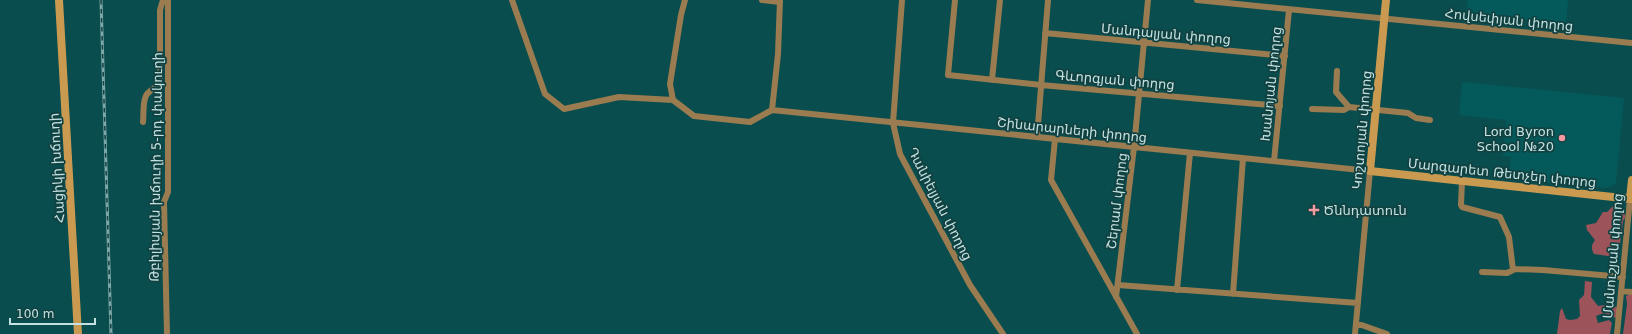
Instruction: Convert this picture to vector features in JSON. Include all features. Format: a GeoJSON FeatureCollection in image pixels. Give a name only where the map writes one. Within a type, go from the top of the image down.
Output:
{"type":"FeatureCollection","features":[{"type":"Feature","properties":{"kind":"street","name":"Հացիկի խճուղի"},"geometry":{"type":"LineString","coordinates":[[59,0],[78,334]]}},
{"type":"Feature","properties":{"kind":"street"},"geometry":{"type":"LineString","coordinates":[[143,122],[145,101],[148,94],[158,86],[160,80],[160,10],[163,0]]}},
{"type":"Feature","properties":{"kind":"street","name":"Թբիլիսյան խճուղի 5-րդ փակուղի"},"geometry":{"type":"LineString","coordinates":[[166,334],[164,202],[168,192],[168,0]]}},
{"type":"Feature","properties":{"kind":"street"},"geometry":{"type":"LineString","coordinates":[[512,0],[545,94],[564,109],[619,97],[673,100],[694,116],[750,122],[772,110],[778,54],[780,1],[762,0]]}},
{"type":"Feature","properties":{"kind":"street"},"geometry":{"type":"LineString","coordinates":[[673,100],[670,84],[681,15],[685,0]]}},
{"type":"Feature","properties":{"kind":"street","name":"Դանիելյան փողոց"},"geometry":{"type":"LineString","coordinates":[[902,0],[893,123],[900,154],[970,285],[1003,334]]}},
{"type":"Feature","properties":{"kind":"street","name":"Գևորգյան փողոց"},"geometry":{"type":"LineString","coordinates":[[955,0],[948,75],[1280,106]]}},
{"type":"Feature","properties":{"kind":"street"},"geometry":{"type":"LineString","coordinates":[[992,80],[1000,0]]}},
{"type":"Feature","properties":{"kind":"street"},"geometry":{"type":"LineString","coordinates":[[1036,137],[1048,0]]}},
{"type":"Feature","properties":{"kind":"street","name":"Շերամ փողոց"},"geometry":{"type":"LineString","coordinates":[[1116,297],[1134,147],[1148,0]]}},
{"type":"Feature","properties":{"kind":"street","name":"Հովսեփյան փողոց"},"geometry":{"type":"LineString","coordinates":[[1197,0],[1632,43]]}},
{"type":"Feature","properties":{"kind":"street","name":"Կոշտոյան փողոց"},"geometry":{"type":"LineString","coordinates":[[1355,334],[1386,0]]}},
{"type":"Feature","properties":{"kind":"street","name":"Խանոյան փողոց"},"geometry":{"type":"LineString","coordinates":[[1274,161],[1289,10]]}},
{"type":"Feature","properties":{"kind":"street","name":"Մանդալյան փողոց"},"geometry":{"type":"LineString","coordinates":[[1045,34],[1285,56]]}},
{"type":"Feature","properties":{"kind":"street"},"geometry":{"type":"LineString","coordinates":[[1337,71],[1336,92],[1349,107]]}},
{"type":"Feature","properties":{"kind":"street"},"geometry":{"type":"LineString","coordinates":[[1312,109],[1344,110],[1349,107],[1408,113],[1416,118],[1430,120]]}},
{"type":"Feature","properties":{"kind":"street","name":"Շինարարների փողոց"},"geometry":{"type":"LineString","coordinates":[[772,110],[1370,171]]}},
{"type":"Feature","properties":{"kind":"street"},"geometry":{"type":"LineString","coordinates":[[1055,139],[1051,180],[1137,334]]}},
{"type":"Feature","properties":{"kind":"street"},"geometry":{"type":"LineString","coordinates":[[1177,290],[1190,153]]}},
{"type":"Feature","properties":{"kind":"street"},"geometry":{"type":"LineString","coordinates":[[1233,294],[1243,158]]}},
{"type":"Feature","properties":{"kind":"street","name":"Մարգարետ Թետչեր փողոց"},"geometry":{"type":"LineString","coordinates":[[1370,171],[1631,199]]}},
{"type":"Feature","properties":{"kind":"street","name":"Մանուշյան փողոց"},"geometry":{"type":"LineString","coordinates":[[1617,334],[1632,180]]}},
{"type":"Feature","properties":{"kind":"street"},"geometry":{"type":"LineString","coordinates":[[1462,181],[1462,207],[1500,217],[1510,237],[1513,270]]}},
{"type":"Feature","properties":{"kind":"street"},"geometry":{"type":"LineString","coordinates":[[1482,272],[1508,273],[1513,270],[1564,271],[1569,273],[1623,277]]}},
{"type":"Feature","properties":{"kind":"street"},"geometry":{"type":"LineString","coordinates":[[1118,285],[1358,303]]}},
{"type":"Feature","properties":{"kind":"street"},"geometry":{"type":"LineString","coordinates":[[1621,291],[1632,292]]}},
{"type":"Feature","properties":{"kind":"street"},"geometry":{"type":"LineString","coordinates":[[1356,323],[1387,334]]}},
{"type":"Feature","properties":{"kind":"shaded area"},"geometry":{"type":"Polygon","coordinates":[[[1468,0],[1568,0],[1566,24],[1466,14],[1468,0]]]}},
{"type":"Feature","properties":{"kind":"shaded area","name":"Lord Byron School №20"},"geometry":{"type":"Polygon","coordinates":[[[1462,82],[1624,98],[1616,183],[1608,188],[1509,179],[1511,157],[1503,156],[1506,120],[1459,115],[1462,82]]]}},
{"type":"Feature","properties":{"kind":"shaded area"},"geometry":{"type":"Polygon","coordinates":[[[1619,203],[1625,211],[1625,218],[1623,221],[1619,251],[1608,256],[1594,254],[1592,247],[1595,240],[1587,230],[1586,225],[1596,223],[1603,212],[1607,212],[1619,203]]]}},
{"type":"Feature","properties":{"kind":"shaded area"},"geometry":{"type":"Polygon","coordinates":[[[1585,281],[1592,282],[1591,297],[1598,306],[1605,305],[1617,307],[1618,315],[1615,318],[1604,313],[1596,316],[1598,323],[1609,320],[1612,323],[1610,334],[1557,334],[1560,311],[1562,308],[1566,319],[1577,319],[1580,316],[1579,300],[1584,295],[1585,281]]]}},
{"type":"Feature","properties":{"kind":"shaded area"},"geometry":{"type":"Polygon","coordinates":[[[1630,294],[1632,295],[1632,334],[1623,334],[1627,304],[1626,296],[1630,294]]]}},
{"type":"Feature","properties":{"kind":"railway"},"geometry":{"type":"LineString","coordinates":[[101,0],[111,334]]}},
{"type":"Feature","properties":{"kind":"place","name":"Lord Byron School №20"},"geometry":{"type":"Point","coordinates":[1562,138]}},
{"type":"Feature","properties":{"kind":"place","name":"Ծննդատուն"},"geometry":{"type":"Point","coordinates":[1314,210]}}]}
